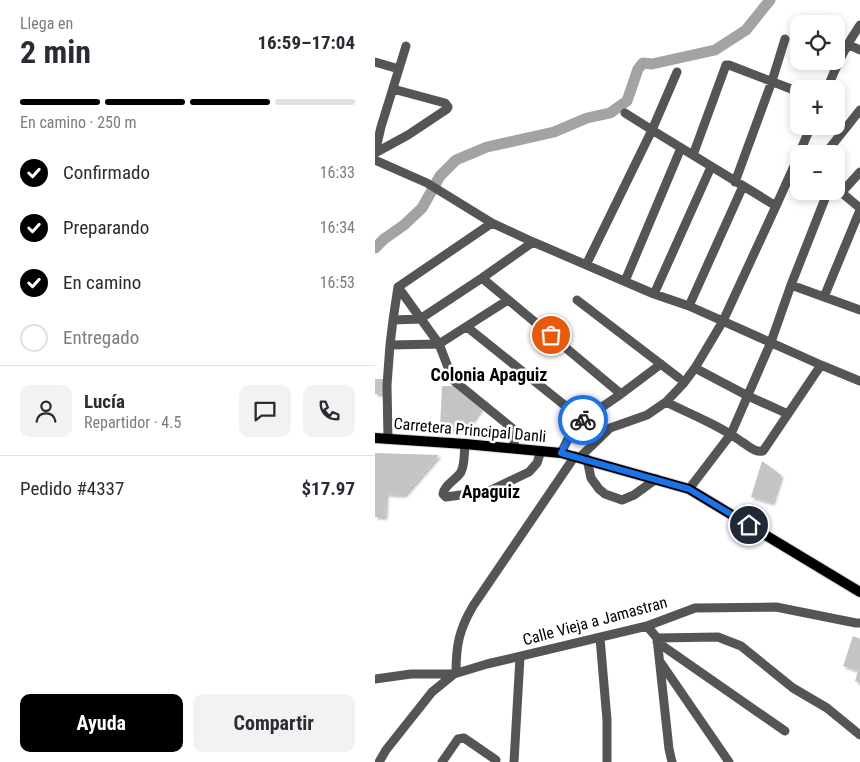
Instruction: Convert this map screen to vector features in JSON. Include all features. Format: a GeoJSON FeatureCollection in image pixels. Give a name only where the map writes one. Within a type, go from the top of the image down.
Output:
{"type":"FeatureCollection","features":[{"type":"Feature","properties":{"kind":"main road","name":"Carretera Principal Danli"},"geometry":{"type":"LineString","coordinates":[[375,438],[561,453],[689,489],[860,592]]}},
{"type":"Feature","properties":{"kind":"street"},"geometry":{"type":"LineString","coordinates":[[830,80],[847,44],[860,25]]}},
{"type":"Feature","properties":{"kind":"street"},"geometry":{"type":"LineString","coordinates":[[689,306],[739,184],[785,39]]}},
{"type":"Feature","properties":{"kind":"street"},"geometry":{"type":"LineString","coordinates":[[847,44],[860,50]]}},
{"type":"Feature","properties":{"kind":"street"},"geometry":{"type":"LineString","coordinates":[[375,153],[406,46]]}},
{"type":"Feature","properties":{"kind":"street"},"geometry":{"type":"LineString","coordinates":[[375,62],[399,69]]}},
{"type":"Feature","properties":{"kind":"street"},"geometry":{"type":"LineString","coordinates":[[693,155],[726,65],[790,88]]}},
{"type":"Feature","properties":{"kind":"street"},"geometry":{"type":"LineString","coordinates":[[586,265],[652,130],[677,72]]}},
{"type":"Feature","properties":{"kind":"street"},"geometry":{"type":"LineString","coordinates":[[375,153],[408,135],[447,109],[445,104],[393,89]]}},
{"type":"Feature","properties":{"kind":"street"},"geometry":{"type":"LineString","coordinates":[[832,145],[860,110]]}},
{"type":"Feature","properties":{"kind":"street"},"geometry":{"type":"LineString","coordinates":[[625,113],[777,206]]}},
{"type":"Feature","properties":{"kind":"street"},"geometry":{"type":"LineString","coordinates":[[375,118],[381,127]]}},
{"type":"Feature","properties":{"kind":"street"},"geometry":{"type":"LineString","coordinates":[[625,281],[681,148]]}},
{"type":"Feature","properties":{"kind":"street"},"geometry":{"type":"LineString","coordinates":[[375,160],[427,183],[492,223],[533,242],[654,294],[689,306],[860,381]]}},
{"type":"Feature","properties":{"kind":"street"},"geometry":{"type":"LineString","coordinates":[[654,294],[711,167]]}},
{"type":"Feature","properties":{"kind":"street"},"geometry":{"type":"LineString","coordinates":[[845,185],[860,172]]}},
{"type":"Feature","properties":{"kind":"street"},"geometry":{"type":"LineString","coordinates":[[375,679],[411,674],[455,673],[458,637],[464,621],[581,458],[609,428],[647,415],[666,402],[695,368],[723,321],[790,176]]}},
{"type":"Feature","properties":{"kind":"street"},"geometry":{"type":"LineString","coordinates":[[824,297],[860,209],[845,195]]}},
{"type":"Feature","properties":{"kind":"street"},"geometry":{"type":"LineString","coordinates":[[689,489],[731,434],[771,342],[824,200]]}},
{"type":"Feature","properties":{"kind":"street"},"geometry":{"type":"LineString","coordinates":[[388,439],[387,385],[397,287],[492,223]]}},
{"type":"Feature","properties":{"kind":"street"},"geometry":{"type":"LineString","coordinates":[[393,320],[420,319],[533,242]]}},
{"type":"Feature","properties":{"kind":"street"},"geometry":{"type":"LineString","coordinates":[[482,278],[621,394]]}},
{"type":"Feature","properties":{"kind":"street"},"geometry":{"type":"LineString","coordinates":[[791,285],[860,309]]}},
{"type":"Feature","properties":{"kind":"street"},"geometry":{"type":"LineString","coordinates":[[397,287],[439,344],[453,380],[512,428],[515,448]]}},
{"type":"Feature","properties":{"kind":"street"},"geometry":{"type":"LineString","coordinates":[[390,345],[439,344],[508,300]]}},
{"type":"Feature","properties":{"kind":"street"},"geometry":{"type":"LineString","coordinates":[[577,300],[679,378]]}},
{"type":"Feature","properties":{"kind":"street"},"geometry":{"type":"LineString","coordinates":[[467,327],[583,420]]}},
{"type":"Feature","properties":{"kind":"street"},"geometry":{"type":"LineString","coordinates":[[561,453],[572,431],[583,420],[661,364]]}},
{"type":"Feature","properties":{"kind":"street"},"geometry":{"type":"LineString","coordinates":[[666,402],[731,434],[759,452],[763,451],[821,365]]}},
{"type":"Feature","properties":{"kind":"street"},"geometry":{"type":"LineString","coordinates":[[695,368],[748,396],[788,414]]}},
{"type":"Feature","properties":{"kind":"street"},"geometry":{"type":"LineString","coordinates":[[465,444],[464,466],[460,474],[443,490],[443,495],[447,497],[489,491],[529,472],[537,463],[541,451]]}},
{"type":"Feature","properties":{"kind":"street"},"geometry":{"type":"LineString","coordinates":[[581,458],[599,489],[605,494],[622,500],[634,496],[656,479]]}},
{"type":"Feature","properties":{"kind":"street","name":"Calle Vieja a Jamastran"},"geometry":{"type":"LineString","coordinates":[[379,762],[386,750],[432,692],[455,673],[647,626],[695,608],[776,607],[859,625]]}},
{"type":"Feature","properties":{"kind":"street"},"geometry":{"type":"LineString","coordinates":[[647,626],[657,640],[785,731]]}},
{"type":"Feature","properties":{"kind":"street"},"geometry":{"type":"LineString","coordinates":[[657,640],[718,637],[741,646],[793,688],[827,708],[860,735]]}},
{"type":"Feature","properties":{"kind":"street"},"geometry":{"type":"LineString","coordinates":[[600,638],[607,720],[607,762]]}},
{"type":"Feature","properties":{"kind":"street"},"geometry":{"type":"LineString","coordinates":[[657,640],[672,762]]}},
{"type":"Feature","properties":{"kind":"street"},"geometry":{"type":"LineString","coordinates":[[515,762],[520,657]]}},
{"type":"Feature","properties":{"kind":"street"},"geometry":{"type":"LineString","coordinates":[[659,661],[729,762]]}},
{"type":"Feature","properties":{"kind":"street"},"geometry":{"type":"LineString","coordinates":[[442,762],[458,739],[464,738],[496,760]]}},
{"type":"Feature","properties":{"kind":"building"},"geometry":{"type":"Polygon","coordinates":[[[375,379],[383,379],[383,394],[375,394],[375,379]]]}},
{"type":"Feature","properties":{"kind":"building"},"geometry":{"type":"Polygon","coordinates":[[[442,386],[455,386],[481,408],[465,431],[440,428],[442,386]]]}},
{"type":"Feature","properties":{"kind":"building"},"geometry":{"type":"Polygon","coordinates":[[[375,453],[439,455],[404,495],[386,494],[385,517],[375,517],[375,453]]]}},
{"type":"Feature","properties":{"kind":"building"},"geometry":{"type":"Polygon","coordinates":[[[762,461],[781,475],[772,503],[751,497],[762,461]]]}},
{"type":"Feature","properties":{"kind":"building"},"geometry":{"type":"Polygon","coordinates":[[[853,636],[860,639],[860,683],[855,681],[858,671],[843,666],[853,636]]]}},
{"type":"Feature","properties":{"kind":"waterway"},"geometry":{"type":"LineString","coordinates":[[375,248],[422,208],[440,176],[456,160],[487,147],[554,132],[587,118],[610,113],[627,101],[638,69],[643,63],[652,64],[715,50],[746,30],[770,0]]}},
{"type":"Feature","properties":{"kind":"way so far"},"geometry":{"type":"LineString","coordinates":[[551,335],[621,394],[583,420]]}},
{"type":"Feature","properties":{"kind":"district","name":"Colonia Apaguiz"},"geometry":{"type":"Point","coordinates":[489,374]}},
{"type":"Feature","properties":{"kind":"district","name":"Apaguiz"},"geometry":{"type":"Point","coordinates":[491,491]}},
{"type":"Feature","properties":{"kind":"route"},"geometry":{"type":"LineString","coordinates":[[583,420],[572,431],[561,453],[689,489],[749,525]]}}]}
